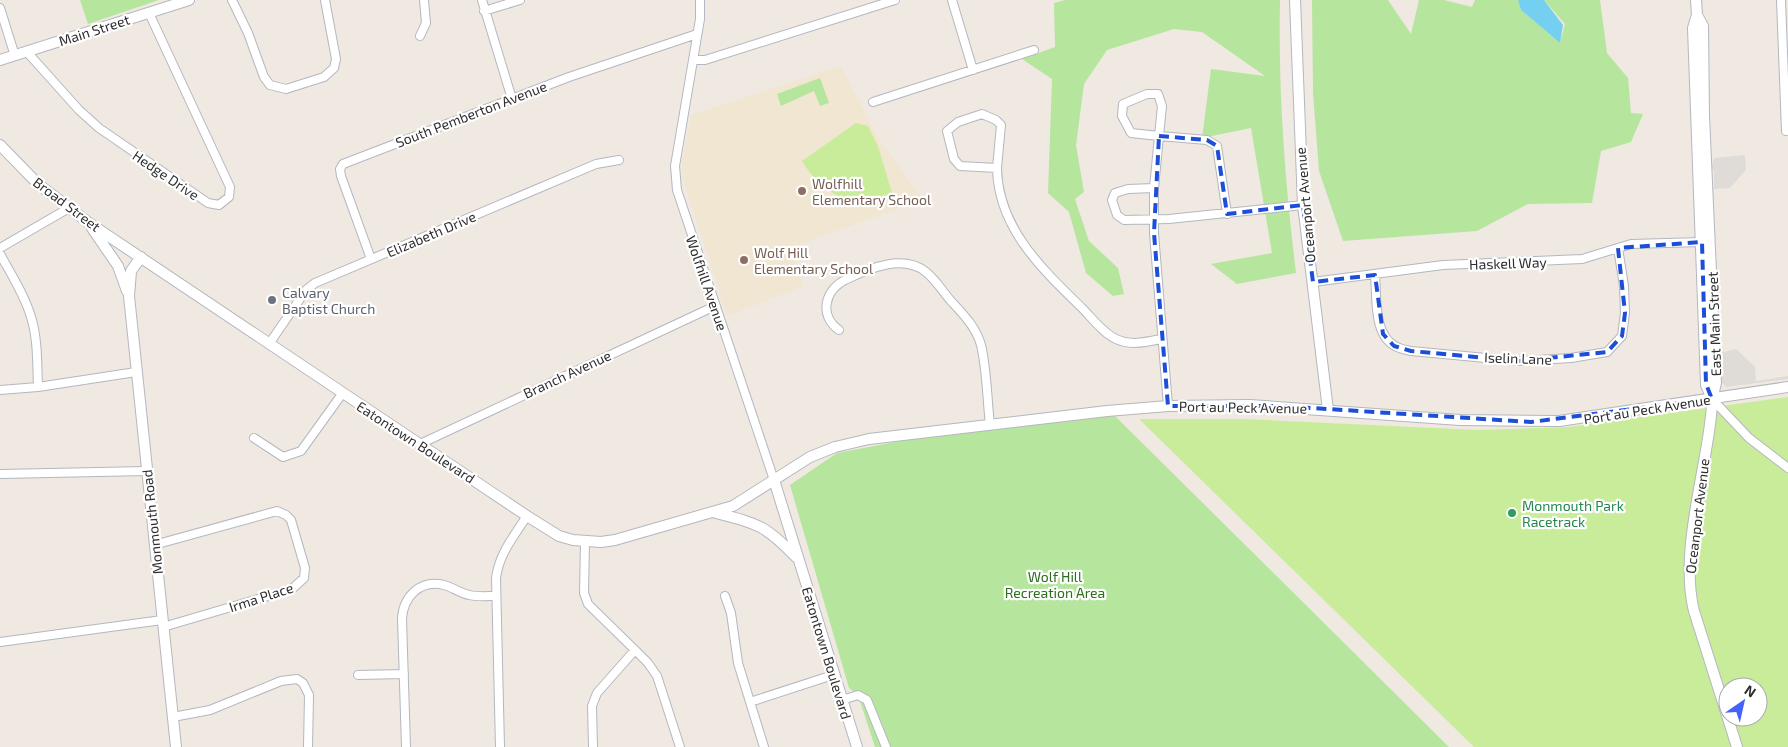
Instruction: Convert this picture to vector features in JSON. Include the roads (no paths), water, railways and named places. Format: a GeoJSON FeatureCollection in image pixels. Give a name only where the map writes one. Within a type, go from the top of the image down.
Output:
{"type":"FeatureCollection","features":[{"type":"Feature","properties":{"kind":"street","name":"Main Street"},"geometry":{"type":"LineString","coordinates":[[0,60],[189,0]]}},
{"type":"Feature","properties":{"kind":"street"},"geometry":{"type":"LineString","coordinates":[[232,0],[248,33],[264,77],[270,85],[283,90],[324,77],[334,68],[336,58],[325,0]]}},
{"type":"Feature","properties":{"kind":"street"},"geometry":{"type":"LineString","coordinates":[[420,36],[426,23],[424,0]]}},
{"type":"Feature","properties":{"kind":"street"},"geometry":{"type":"LineString","coordinates":[[482,0],[512,99]]}},
{"type":"Feature","properties":{"kind":"street"},"geometry":{"type":"LineString","coordinates":[[484,11],[520,0]]}},
{"type":"Feature","properties":{"kind":"street","name":"Wolfhill Avenue"},"geometry":{"type":"LineString","coordinates":[[700,0],[700,19],[675,175],[682,210],[774,480],[797,558]]}},
{"type":"Feature","properties":{"kind":"street"},"geometry":{"type":"LineString","coordinates":[[693,60],[705,60],[895,0]]}},
{"type":"Feature","properties":{"kind":"street"},"geometry":{"type":"LineString","coordinates":[[952,0],[973,70]]}},
{"type":"Feature","properties":{"kind":"street","name":"Oceanport Avenue"},"geometry":{"type":"LineString","coordinates":[[1295,0],[1303,205],[1328,410]]}},
{"type":"Feature","properties":{"kind":"street","name":"East Main Street"},"geometry":{"type":"LineString","coordinates":[[1696,0],[1697,15],[1693,28],[1706,384],[1712,399]]}},
{"type":"Feature","properties":{"kind":"street"},"geometry":{"type":"LineString","coordinates":[[1781,0],[1786,131]]}},
{"type":"Feature","properties":{"kind":"street"},"geometry":{"type":"LineString","coordinates":[[0,8],[16,56]]}},
{"type":"Feature","properties":{"kind":"street","name":"Hedge Drive"},"geometry":{"type":"LineString","coordinates":[[26,52],[79,110],[99,128],[208,203],[219,205],[229,197],[230,187],[149,13]]}},
{"type":"Feature","properties":{"kind":"street","name":"East Main Street"},"geometry":{"type":"LineString","coordinates":[[1697,15],[1703,26],[1704,116],[1716,383],[1712,399]]}},
{"type":"Feature","properties":{"kind":"street","name":"South Pemberton Avenue"},"geometry":{"type":"LineString","coordinates":[[371,259],[341,176],[341,166],[349,161],[512,99],[697,34]]}},
{"type":"Feature","properties":{"kind":"street"},"geometry":{"type":"LineString","coordinates":[[873,102],[1034,50]]}},
{"type":"Feature","properties":{"kind":"street"},"geometry":{"type":"LineString","coordinates":[[1168,406],[1161,339],[1154,220],[1154,188],[1159,136],[1162,106],[1160,95],[1147,94],[1123,104],[1122,116],[1131,133],[1159,136],[1199,140],[1212,142],[1219,150],[1227,214]]}},
{"type":"Feature","properties":{"kind":"street"},"geometry":{"type":"LineString","coordinates":[[997,168],[960,166],[954,159],[948,137],[949,128],[982,114],[1000,123],[1002,130],[997,178],[1006,210],[1017,236],[1032,257],[1110,335],[1122,341],[1133,343],[1161,339]]}},
{"type":"Feature","properties":{"kind":"street","name":"Broad Street"},"geometry":{"type":"LineString","coordinates":[[0,145],[38,184],[89,223],[141,256]]}},
{"type":"Feature","properties":{"kind":"street","name":"Elizabeth Drive"},"geometry":{"type":"LineString","coordinates":[[269,344],[309,286],[596,164],[619,160]]}},
{"type":"Feature","properties":{"kind":"street"},"geometry":{"type":"LineString","coordinates":[[1154,188],[1123,190],[1115,193],[1112,200],[1120,219],[1154,220],[1303,205]]}},
{"type":"Feature","properties":{"kind":"street"},"geometry":{"type":"LineString","coordinates":[[0,248],[69,208]]}},
{"type":"Feature","properties":{"kind":"street","name":"Monmouth Road"},"geometry":{"type":"LineString","coordinates":[[89,223],[118,266],[129,296]]}},
{"type":"Feature","properties":{"kind":"street","name":"Haskell Way"},"geometry":{"type":"LineString","coordinates":[[1313,282],[1443,265],[1582,259],[1631,244],[1702,242]]}},
{"type":"Feature","properties":{"kind":"street","name":"Iselin Lane"},"geometry":{"type":"LineString","coordinates":[[1376,275],[1379,317],[1383,334],[1394,346],[1411,351],[1518,361],[1571,358],[1607,352],[1622,336],[1626,313],[1618,248]]}},
{"type":"Feature","properties":{"kind":"street"},"geometry":{"type":"LineString","coordinates":[[118,266],[129,249]]}},
{"type":"Feature","properties":{"kind":"street"},"geometry":{"type":"LineString","coordinates":[[0,254],[22,294],[31,317],[35,339],[38,387]]}},
{"type":"Feature","properties":{"kind":"street","name":"Monmouth Road"},"geometry":{"type":"LineString","coordinates":[[141,256],[131,271],[129,296],[176,747]]}},
{"type":"Feature","properties":{"kind":"street","name":"Eatontown Boulevard"},"geometry":{"type":"LineString","coordinates":[[141,256],[342,394],[559,536],[585,542],[615,540],[716,513]]}},
{"type":"Feature","properties":{"kind":"street"},"geometry":{"type":"LineString","coordinates":[[839,330],[829,320],[826,308],[829,293],[838,284],[890,264],[905,263],[919,268],[929,275],[966,317],[978,336],[982,352],[990,425]]}},
{"type":"Feature","properties":{"kind":"street","name":"Branch Avenue"},"geometry":{"type":"LineString","coordinates":[[420,444],[714,306]]}},
{"type":"Feature","properties":{"kind":"street"},"geometry":{"type":"LineString","coordinates":[[0,390],[38,387],[136,372]]}},
{"type":"Feature","properties":{"kind":"street","name":"Port au Peck Avenue"},"geometry":{"type":"LineString","coordinates":[[716,513],[750,497],[810,457],[846,443],[990,425],[1168,406],[1250,405],[1460,420],[1531,422],[1589,418],[1788,387]]}},
{"type":"Feature","properties":{"kind":"street"},"geometry":{"type":"LineString","coordinates":[[254,438],[283,457],[302,451],[342,394]]}},
{"type":"Feature","properties":{"kind":"street"},"geometry":{"type":"LineString","coordinates":[[1712,399],[1749,438],[1788,468]]}},
{"type":"Feature","properties":{"kind":"street","name":"Oceanport Avenue"},"geometry":{"type":"LineString","coordinates":[[1712,399],[1690,563],[1690,590],[1697,620],[1737,747]]}},
{"type":"Feature","properties":{"kind":"street"},"geometry":{"type":"LineString","coordinates":[[1749,438],[1762,442],[1788,461]]}},
{"type":"Feature","properties":{"kind":"street"},"geometry":{"type":"LineString","coordinates":[[0,474],[147,471]]}},
{"type":"Feature","properties":{"kind":"street","name":"Irma Place"},"geometry":{"type":"LineString","coordinates":[[154,545],[277,511],[286,515],[291,520],[306,568],[300,583],[292,589],[162,623]]}},
{"type":"Feature","properties":{"kind":"street"},"geometry":{"type":"LineString","coordinates":[[716,513],[759,525],[776,537],[797,558]]}},
{"type":"Feature","properties":{"kind":"street"},"geometry":{"type":"LineString","coordinates":[[500,747],[496,596],[499,562],[527,516]]}},
{"type":"Feature","properties":{"kind":"street"},"geometry":{"type":"LineString","coordinates":[[585,542],[584,593],[588,604],[648,663],[657,676],[680,747]]}},
{"type":"Feature","properties":{"kind":"street","name":"Eatontown Boulevard"},"geometry":{"type":"LineString","coordinates":[[797,558],[857,747]]}},
{"type":"Feature","properties":{"kind":"street"},"geometry":{"type":"LineString","coordinates":[[406,747],[402,614],[406,601],[414,591],[424,585],[437,584],[470,595],[496,596]]}},
{"type":"Feature","properties":{"kind":"street"},"geometry":{"type":"LineString","coordinates":[[725,596],[731,613],[734,649],[764,747]]}},
{"type":"Feature","properties":{"kind":"street"},"geometry":{"type":"LineString","coordinates":[[0,642],[162,623]]}},
{"type":"Feature","properties":{"kind":"street"},"geometry":{"type":"LineString","coordinates":[[593,747],[592,706],[596,693],[635,650]]}},
{"type":"Feature","properties":{"kind":"street"},"geometry":{"type":"LineString","coordinates":[[358,675],[404,674]]}},
{"type":"Feature","properties":{"kind":"street"},"geometry":{"type":"LineString","coordinates":[[750,702],[834,675]]}},
{"type":"Feature","properties":{"kind":"street"},"geometry":{"type":"LineString","coordinates":[[173,717],[223,706],[292,678],[303,682],[309,695],[308,747]]}},
{"type":"Feature","properties":{"kind":"street"},"geometry":{"type":"LineString","coordinates":[[842,700],[858,695],[868,700],[886,747]]}},
{"type":"Feature","properties":{"kind":"water"},"geometry":{"type":"Polygon","coordinates":[[[1518,0],[1544,0],[1563,25],[1560,43],[1521,10],[1518,0]]]}},
{"type":"Feature","properties":{"kind":"place","name":"Wolfhill Elementary School"},"geometry":{"type":"Point","coordinates":[802,191]}},
{"type":"Feature","properties":{"kind":"place","name":"Wolf Hill Elementary School"},"geometry":{"type":"Point","coordinates":[744,260]}},
{"type":"Feature","properties":{"kind":"place","name":"Calvary Baptist Church"},"geometry":{"type":"Point","coordinates":[272,300]}},
{"type":"Feature","properties":{"kind":"place","name":"Monmouth Park Racetrack"},"geometry":{"type":"Point","coordinates":[1512,513]}},
{"type":"Feature","properties":{"kind":"park label","name":"Wolf Hill Recreation Area"},"geometry":{"type":"Point","coordinates":[1055,584]}}]}
